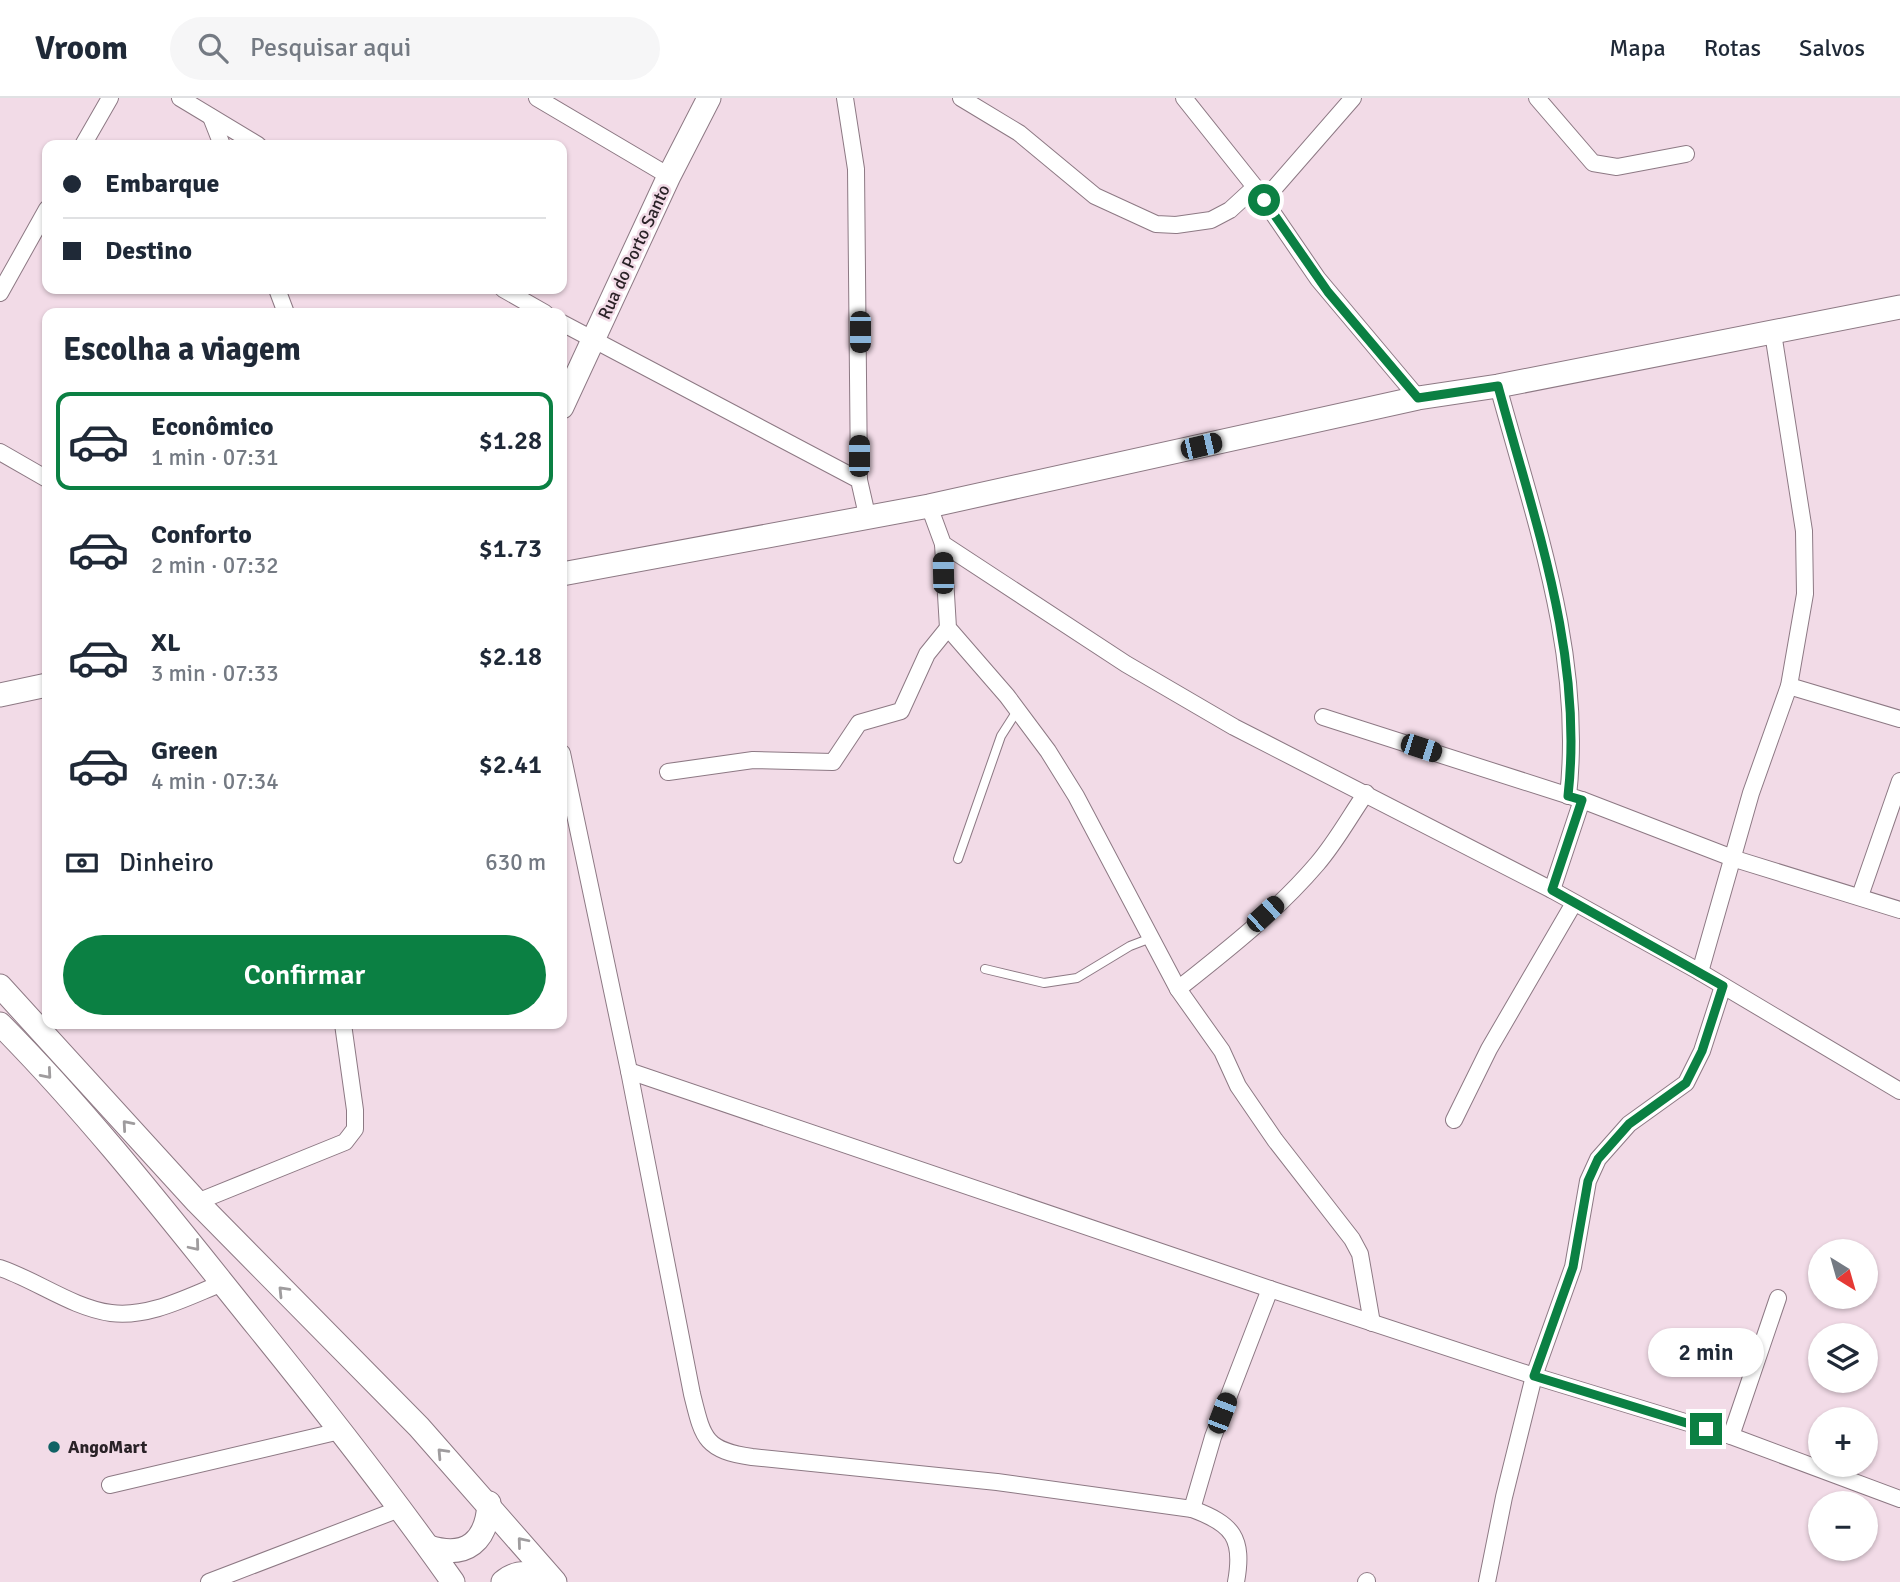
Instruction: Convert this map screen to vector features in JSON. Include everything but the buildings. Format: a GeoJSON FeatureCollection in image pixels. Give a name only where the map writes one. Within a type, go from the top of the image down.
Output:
{"type":"FeatureCollection","features":[{"type":"Feature","properties":{"kind":"street"},"geometry":{"type":"LineString","coordinates":[[86,140],[110,98]]}},
{"type":"Feature","properties":{"kind":"street"},"geometry":{"type":"LineString","coordinates":[[180,98],[250,140]]}},
{"type":"Feature","properties":{"kind":"street"},"geometry":{"type":"LineString","coordinates":[[537,98],[669,176]]}},
{"type":"Feature","properties":{"kind":"street","name":"Rua do Porto Santo"},"geometry":{"type":"LineString","coordinates":[[567,396],[669,176],[709,98]]}},
{"type":"Feature","properties":{"kind":"street"},"geometry":{"type":"LineString","coordinates":[[845,98],[856,169],[859,481],[867,515]]}},
{"type":"Feature","properties":{"kind":"street"},"geometry":{"type":"LineString","coordinates":[[961,98],[1019,133],[1095,196],[1156,223],[1176,225],[1211,220],[1259,193],[1353,98]]}},
{"type":"Feature","properties":{"kind":"street"},"geometry":{"type":"LineString","coordinates":[[1184,98],[1259,193],[1318,279],[1418,398]]}},
{"type":"Feature","properties":{"kind":"street"},"geometry":{"type":"LineString","coordinates":[[1537,98],[1593,163],[1617,167],[1686,154]]}},
{"type":"Feature","properties":{"kind":"street"},"geometry":{"type":"LineString","coordinates":[[211,117],[220,140]]}},
{"type":"Feature","properties":{"kind":"street"},"geometry":{"type":"LineString","coordinates":[[0,293],[42,218]]}},
{"type":"Feature","properties":{"kind":"street"},"geometry":{"type":"LineString","coordinates":[[512,294],[536,308]]}},
{"type":"Feature","properties":{"kind":"street"},"geometry":{"type":"LineString","coordinates":[[567,573],[867,515],[929,506],[1418,398],[1498,386],[1900,307]]}},
{"type":"Feature","properties":{"kind":"street"},"geometry":{"type":"LineString","coordinates":[[567,326],[859,481]]}},
{"type":"Feature","properties":{"kind":"street"},"geometry":{"type":"LineString","coordinates":[[1700,972],[1735,859],[1751,793],[1789,686],[1805,594],[1805,542],[1773,333]]}},
{"type":"Feature","properties":{"kind":"street"},"geometry":{"type":"LineString","coordinates":[[1498,386],[1564,640],[1575,798],[1552,890]]}},
{"type":"Feature","properties":{"kind":"street"},"geometry":{"type":"LineString","coordinates":[[0,452],[42,476]]}},
{"type":"Feature","properties":{"kind":"street"},"geometry":{"type":"LineString","coordinates":[[929,506],[943,544],[948,628],[1017,710],[1076,796],[1178,989],[1222,1051],[1238,1086],[1267,1130],[1352,1239],[1360,1254],[1372,1323]]}},
{"type":"Feature","properties":{"kind":"street"},"geometry":{"type":"LineString","coordinates":[[943,544],[1162,685],[1234,727],[1552,890],[1700,972],[1900,1091]]}},
{"type":"Feature","properties":{"kind":"street"},"geometry":{"type":"LineString","coordinates":[[668,772],[753,760],[833,762],[859,723],[892,716],[901,711],[927,654],[948,628]]}},
{"type":"Feature","properties":{"kind":"street"},"geometry":{"type":"LineString","coordinates":[[0,695],[42,686]]}},
{"type":"Feature","properties":{"kind":"street"},"geometry":{"type":"LineString","coordinates":[[1789,686],[1900,719]]}},
{"type":"Feature","properties":{"kind":"street"},"geometry":{"type":"LineString","coordinates":[[1323,717],[1575,798],[1735,859],[1900,910]]}},
{"type":"Feature","properties":{"kind":"street"},"geometry":{"type":"LineString","coordinates":[[567,777],[629,1072],[692,1394],[701,1431],[710,1446],[728,1454],[997,1482],[1192,1509],[1215,1518],[1237,1542],[1241,1557],[1236,1582]]}},
{"type":"Feature","properties":{"kind":"street"},"geometry":{"type":"LineString","coordinates":[[1860,896],[1900,781]]}},
{"type":"Feature","properties":{"kind":"street"},"geometry":{"type":"LineString","coordinates":[[1178,989],[1232,945],[1304,878],[1319,862],[1366,793]]}},
{"type":"Feature","properties":{"kind":"street"},"geometry":{"type":"LineString","coordinates":[[1454,1120],[1489,1049],[1574,903]]}},
{"type":"Feature","properties":{"kind":"street"},"geometry":{"type":"LineString","coordinates":[[0,986],[197,1202],[419,1427],[489,1503],[555,1582]]}},
{"type":"Feature","properties":{"kind":"street"},"geometry":{"type":"LineString","coordinates":[[1487,1582],[1504,1497],[1534,1376],[1573,1267],[1588,1181],[1598,1159],[1629,1124],[1686,1083],[1702,1051],[1723,986]]}},
{"type":"Feature","properties":{"kind":"street"},"geometry":{"type":"LineString","coordinates":[[0,1024],[48,1074],[225,1282],[402,1508],[453,1582]]}},
{"type":"Feature","properties":{"kind":"street"},"geometry":{"type":"LineString","coordinates":[[197,1202],[345,1142],[355,1129],[355,1110],[344,1029]]}},
{"type":"Feature","properties":{"kind":"street"},"geometry":{"type":"LineString","coordinates":[[629,1072],[1372,1323],[1731,1436],[1900,1499]]}},
{"type":"Feature","properties":{"kind":"street"},"geometry":{"type":"LineString","coordinates":[[0,1268],[110,1313],[132,1313],[161,1308],[225,1282]]}},
{"type":"Feature","properties":{"kind":"street"},"geometry":{"type":"LineString","coordinates":[[1192,1509],[1213,1437],[1270,1289]]}},
{"type":"Feature","properties":{"kind":"street"},"geometry":{"type":"LineString","coordinates":[[1731,1436],[1778,1298]]}},
{"type":"Feature","properties":{"kind":"street"},"geometry":{"type":"LineString","coordinates":[[110,1485],[340,1431]]}},
{"type":"Feature","properties":{"kind":"street"},"geometry":{"type":"LineString","coordinates":[[429,1547],[449,1553],[476,1541],[488,1520],[489,1503]]}},
{"type":"Feature","properties":{"kind":"street"},"geometry":{"type":"LineString","coordinates":[[209,1582],[402,1508]]}},
{"type":"Feature","properties":{"kind":"street"},"geometry":{"type":"LineString","coordinates":[[503,1582],[517,1574],[535,1574],[555,1582]]}},
{"type":"Feature","properties":{"kind":"lane"},"geometry":{"type":"LineString","coordinates":[[958,859],[1001,736],[1017,710]]}},
{"type":"Feature","properties":{"kind":"lane"},"geometry":{"type":"LineString","coordinates":[[985,969],[1044,983],[1077,978],[1130,946],[1151,938]]}},
{"type":"Feature","properties":{"kind":"place","name":"AngoMart"},"geometry":{"type":"Point","coordinates":[54,1447]}},
{"type":"Feature","properties":{"kind":"route"},"geometry":{"type":"LineString","coordinates":[[1264,200],[1328,292],[1418,398],[1498,386],[1552,583],[1564,640],[1570,727],[1571,767],[1568,796],[1582,800],[1552,890],[1723,986],[1702,1051],[1686,1083],[1629,1124],[1598,1159],[1588,1181],[1573,1267],[1534,1376],[1706,1429]]}}]}
